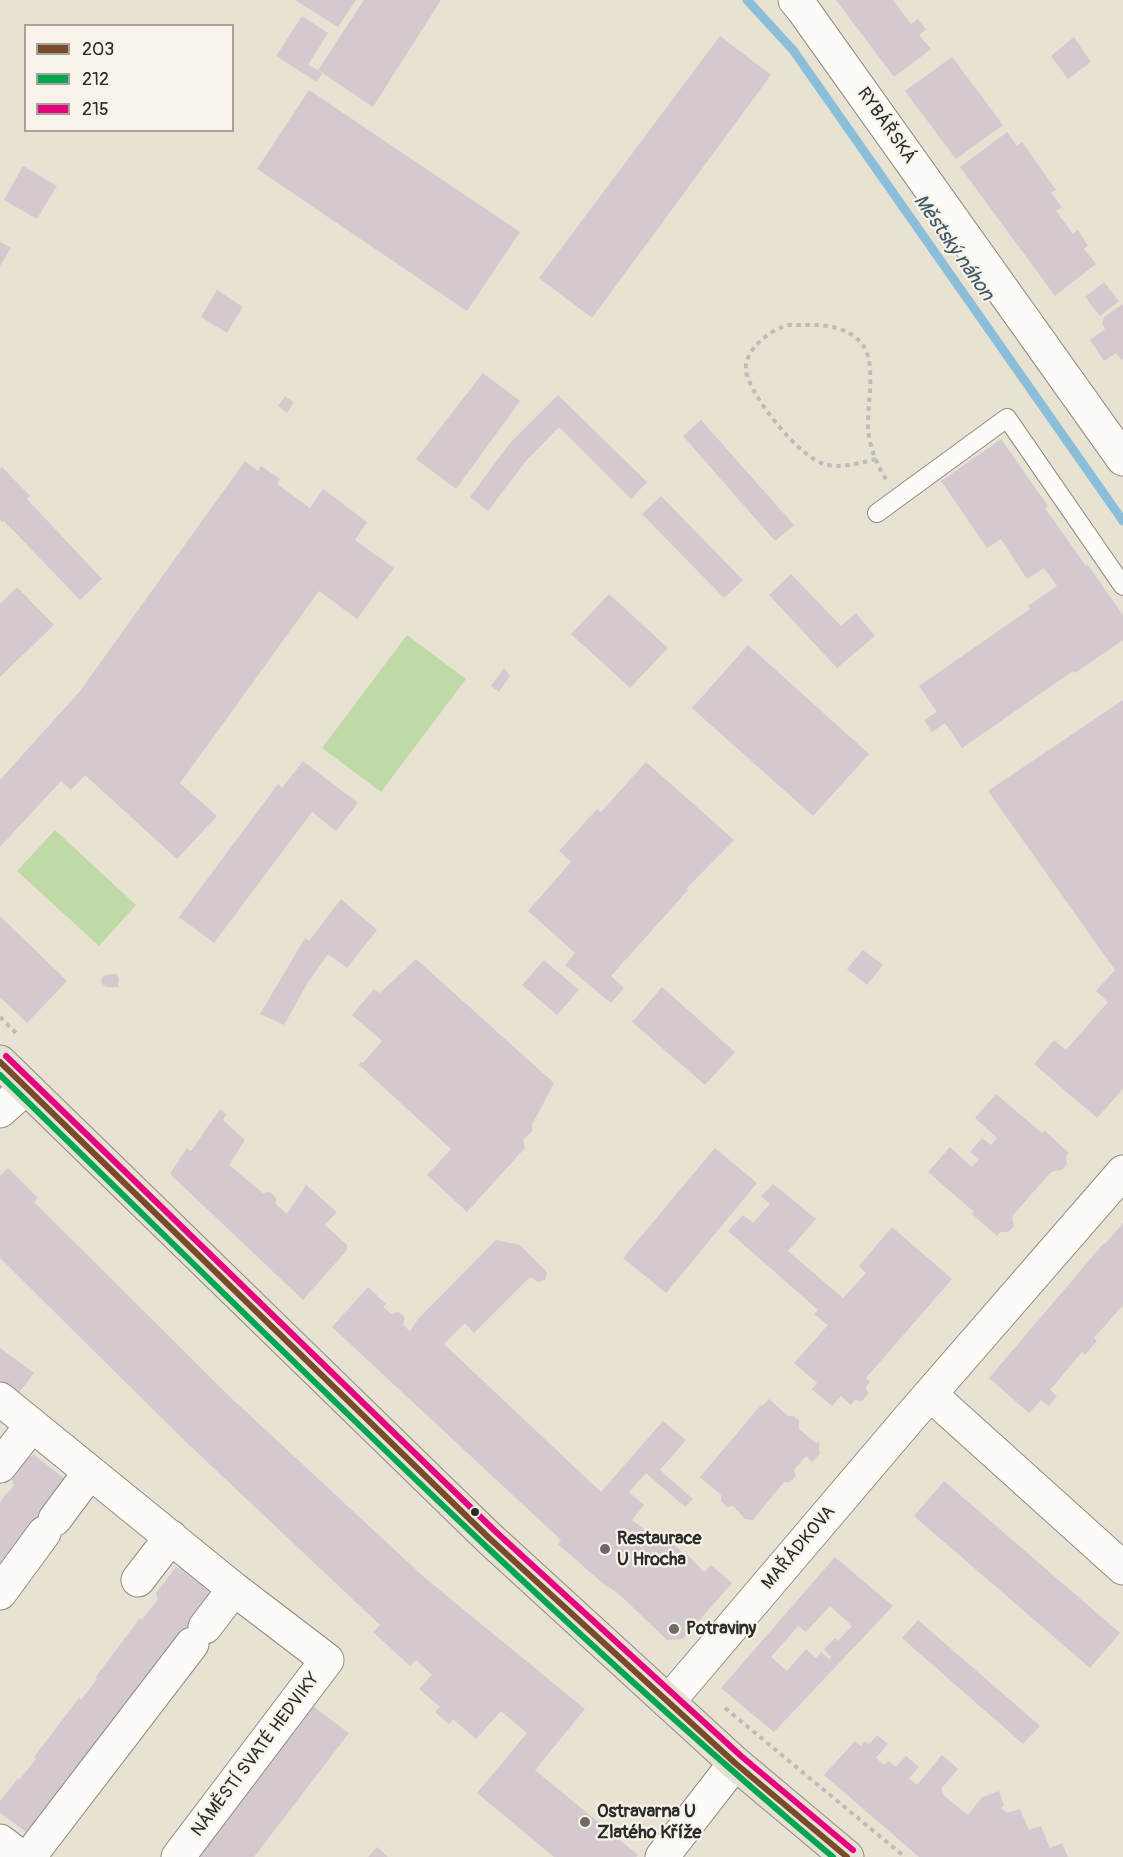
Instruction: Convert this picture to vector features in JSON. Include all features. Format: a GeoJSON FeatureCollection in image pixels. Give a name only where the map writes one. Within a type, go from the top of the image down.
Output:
{"type":"FeatureCollection","features":[{"type":"Feature","properties":{"kind":"main road"},"geometry":{"type":"LineString","coordinates":[[0,1062],[489,1538],[735,1763],[847,1857]]}},
{"type":"Feature","properties":{"kind":"street","name":"RYBÁŘSKÁ"},"geometry":{"type":"LineString","coordinates":[[795,0],[1123,459]]}},
{"type":"Feature","properties":{"kind":"street"},"geometry":{"type":"LineString","coordinates":[[0,1111],[26,1088]]}},
{"type":"Feature","properties":{"kind":"street","name":"MAŘÁDKOVA"},"geometry":{"type":"LineString","coordinates":[[669,1702],[930,1394],[1123,1172]]}},
{"type":"Feature","properties":{"kind":"street"},"geometry":{"type":"LineString","coordinates":[[930,1394],[1123,1568]]}},
{"type":"Feature","properties":{"kind":"street","name":"NÁMĚSTÍ SVATÉ HEDVIKY"},"geometry":{"type":"LineString","coordinates":[[0,1399],[234,1589],[327,1660],[178,1857]]}},
{"type":"Feature","properties":{"kind":"street"},"geometry":{"type":"LineString","coordinates":[[0,1466],[32,1425]]}},
{"type":"Feature","properties":{"kind":"street"},"geometry":{"type":"LineString","coordinates":[[0,1593],[90,1472]]}},
{"type":"Feature","properties":{"kind":"street"},"geometry":{"type":"LineString","coordinates":[[138,1580],[171,1538]]}},
{"type":"Feature","properties":{"kind":"street"},"geometry":{"type":"LineString","coordinates":[[29,1857],[234,1589]]}},
{"type":"Feature","properties":{"kind":"street"},"geometry":{"type":"LineString","coordinates":[[662,1857],[735,1763]]}},
{"type":"Feature","properties":{"kind":"street"},"geometry":{"type":"LineString","coordinates":[[0,1841],[21,1857]]}},
{"type":"Feature","properties":{"kind":"lane"},"geometry":{"type":"LineString","coordinates":[[877,513],[1007,418],[1123,586]]}},
{"type":"Feature","properties":{"kind":"path"},"geometry":{"type":"LineString","coordinates":[[876,459],[853,465],[825,465],[807,455],[788,438],[750,384],[746,369],[748,357],[761,339],[788,325],[826,325],[845,330],[861,343],[869,355],[868,432],[876,459],[879,470],[899,497]]}},
{"type":"Feature","properties":{"kind":"path"},"geometry":{"type":"LineString","coordinates":[[716,1700],[905,1857]]}},
{"type":"Feature","properties":{"kind":"green space"},"geometry":{"type":"Polygon","coordinates":[[[407,635],[466,679],[381,792],[322,748],[407,635]]]}},
{"type":"Feature","properties":{"kind":"green space"},"geometry":{"type":"Polygon","coordinates":[[[55,830],[136,905],[99,946],[17,871],[55,830]]]}},
{"type":"Feature","properties":{"kind":"building"},"geometry":{"type":"Polygon","coordinates":[[[295,0],[356,0],[338,27],[295,0]]]}},
{"type":"Feature","properties":{"kind":"building"},"geometry":{"type":"Polygon","coordinates":[[[364,0],[441,0],[373,107],[318,70],[364,0]]]}},
{"type":"Feature","properties":{"kind":"building"},"geometry":{"type":"Polygon","coordinates":[[[836,0],[893,0],[911,24],[918,19],[926,30],[919,35],[931,49],[894,77],[836,0]]]}},
{"type":"Feature","properties":{"kind":"building"},"geometry":{"type":"Polygon","coordinates":[[[302,16],[328,33],[308,65],[322,74],[317,82],[276,56],[302,16]]]}},
{"type":"Feature","properties":{"kind":"building"},"geometry":{"type":"Polygon","coordinates":[[[720,36],[771,75],[592,318],[539,278],[720,36]]]}},
{"type":"Feature","properties":{"kind":"building"},"geometry":{"type":"Polygon","coordinates":[[[1074,37],[1091,62],[1068,79],[1051,56],[1074,37]]]}},
{"type":"Feature","properties":{"kind":"building"},"geometry":{"type":"Polygon","coordinates":[[[952,57],[1003,125],[956,159],[905,91],[952,57]]]}},
{"type":"Feature","properties":{"kind":"building"},"geometry":{"type":"Polygon","coordinates":[[[309,90],[520,232],[467,311],[257,169],[309,90]]]}},
{"type":"Feature","properties":{"kind":"building"},"geometry":{"type":"Polygon","coordinates":[[[1007,132],[1017,146],[1022,142],[1056,190],[1051,193],[1062,207],[1056,211],[1073,234],[1078,230],[1088,246],[1084,249],[1096,264],[1055,296],[960,167],[1007,132]]]}},
{"type":"Feature","properties":{"kind":"building"},"geometry":{"type":"Polygon","coordinates":[[[23,166],[57,186],[37,219],[4,200],[23,166]]]}},
{"type":"Feature","properties":{"kind":"building"},"geometry":{"type":"Polygon","coordinates":[[[0,242],[11,248],[0,266],[0,242]]]}},
{"type":"Feature","properties":{"kind":"building"},"geometry":{"type":"Polygon","coordinates":[[[1104,282],[1119,301],[1100,316],[1085,297],[1104,282]]]}},
{"type":"Feature","properties":{"kind":"building"},"geometry":{"type":"Polygon","coordinates":[[[217,290],[243,307],[227,333],[201,317],[217,290]]]}},
{"type":"Feature","properties":{"kind":"building"},"geometry":{"type":"Polygon","coordinates":[[[1123,304],[1123,358],[1121,360],[1116,353],[1104,361],[1090,340],[1105,329],[1102,323],[1104,317],[1123,304]]]}},
{"type":"Feature","properties":{"kind":"building"},"geometry":{"type":"Polygon","coordinates":[[[483,373],[520,401],[456,489],[416,459],[483,373]]]}},
{"type":"Feature","properties":{"kind":"building"},"geometry":{"type":"Polygon","coordinates":[[[558,395],[647,482],[631,499],[559,427],[526,461],[488,511],[470,497],[509,444],[558,395]]]}},
{"type":"Feature","properties":{"kind":"building"},"geometry":{"type":"Polygon","coordinates":[[[285,396],[294,403],[287,413],[278,406],[285,396]]]}},
{"type":"Feature","properties":{"kind":"building"},"geometry":{"type":"Polygon","coordinates":[[[701,420],[794,525],[775,541],[683,436],[701,420]]]}},
{"type":"Feature","properties":{"kind":"building"},"geometry":{"type":"Polygon","coordinates":[[[1001,439],[1048,506],[1045,508],[1123,615],[1123,640],[1075,673],[1073,671],[962,748],[945,723],[932,732],[924,720],[937,712],[919,686],[1030,609],[1028,606],[1057,586],[1044,568],[1027,579],[1001,539],[987,548],[941,481],[1001,439]]]}},
{"type":"Feature","properties":{"kind":"building"},"geometry":{"type":"Polygon","coordinates":[[[245,461],[258,471],[261,466],[280,479],[277,484],[310,508],[323,489],[367,522],[355,540],[394,568],[357,619],[319,591],[180,783],[217,816],[177,859],[85,775],[71,790],[61,781],[0,847],[0,780],[80,691],[245,461]]]}},
{"type":"Feature","properties":{"kind":"building"},"geometry":{"type":"Polygon","coordinates":[[[2,467],[30,496],[27,499],[102,579],[80,600],[0,519],[0,469],[2,467]]]}},
{"type":"Feature","properties":{"kind":"building"},"geometry":{"type":"Polygon","coordinates":[[[661,496],[743,580],[724,598],[642,514],[661,496]]]}},
{"type":"Feature","properties":{"kind":"building"},"geometry":{"type":"Polygon","coordinates":[[[791,574],[841,626],[856,613],[875,636],[837,668],[769,595],[791,574]]]}},
{"type":"Feature","properties":{"kind":"building"},"geometry":{"type":"Polygon","coordinates":[[[17,587],[54,625],[0,677],[0,604],[17,587]]]}},
{"type":"Feature","properties":{"kind":"building"},"geometry":{"type":"Polygon","coordinates":[[[609,594],[668,648],[630,688],[571,634],[609,594]]]}},
{"type":"Feature","properties":{"kind":"building"},"geometry":{"type":"Polygon","coordinates":[[[748,645],[869,754],[813,816],[692,708],[748,645]]]}},
{"type":"Feature","properties":{"kind":"building"},"geometry":{"type":"Polygon","coordinates":[[[504,668],[510,676],[499,692],[491,686],[504,668]]]}},
{"type":"Feature","properties":{"kind":"building"},"geometry":{"type":"Polygon","coordinates":[[[1123,700],[1123,1089],[1097,1118],[1034,1064],[1054,1040],[1066,1050],[1108,1002],[1096,991],[1115,970],[988,791],[1123,700]]]}},
{"type":"Feature","properties":{"kind":"building"},"geometry":{"type":"Polygon","coordinates":[[[303,761],[358,803],[336,831],[312,812],[214,943],[179,917],[278,784],[282,788],[303,761]]]}},
{"type":"Feature","properties":{"kind":"building"},"geometry":{"type":"Polygon","coordinates":[[[646,762],[734,840],[686,889],[688,890],[611,976],[624,988],[611,1003],[565,965],[575,953],[528,911],[571,862],[559,851],[597,809],[601,812],[646,762]]]}},
{"type":"Feature","properties":{"kind":"building"},"geometry":{"type":"Polygon","coordinates":[[[341,899],[377,930],[347,968],[328,954],[307,984],[284,1025],[260,1014],[305,938],[309,941],[341,899]]]}},
{"type":"Feature","properties":{"kind":"building"},"geometry":{"type":"Polygon","coordinates":[[[0,916],[67,981],[27,1023],[0,997],[0,916]]]}},
{"type":"Feature","properties":{"kind":"building"},"geometry":{"type":"Polygon","coordinates":[[[863,950],[883,965],[867,985],[847,969],[863,950]]]}},
{"type":"Feature","properties":{"kind":"building"},"geometry":{"type":"Polygon","coordinates":[[[416,959],[554,1083],[532,1125],[532,1131],[523,1140],[525,1148],[467,1212],[427,1175],[451,1149],[359,1065],[382,1041],[352,1015],[374,989],[380,993],[416,959]]]}},
{"type":"Feature","properties":{"kind":"building"},"geometry":{"type":"Polygon","coordinates":[[[544,960],[579,990],[557,1015],[522,985],[544,960]]]}},
{"type":"Feature","properties":{"kind":"building"},"geometry":{"type":"Polygon","coordinates":[[[116,974],[119,978],[118,987],[106,987],[101,983],[102,977],[116,974]]]}},
{"type":"Feature","properties":{"kind":"building"},"geometry":{"type":"Polygon","coordinates":[[[662,987],[735,1052],[705,1085],[632,1022],[662,987]]]}},
{"type":"Feature","properties":{"kind":"building"},"geometry":{"type":"Polygon","coordinates":[[[996,1094],[1042,1133],[1044,1130],[1069,1153],[1066,1156],[1067,1164],[1062,1170],[1050,1173],[1014,1214],[1012,1218],[1014,1226],[1008,1232],[1000,1232],[997,1236],[972,1214],[974,1212],[928,1172],[950,1147],[972,1167],[979,1159],[970,1152],[982,1138],[991,1145],[997,1138],[975,1118],[996,1094]]]}},
{"type":"Feature","properties":{"kind":"building"},"geometry":{"type":"Polygon","coordinates":[[[220,1109],[226,1114],[223,1120],[245,1140],[229,1165],[263,1193],[270,1192],[276,1198],[276,1204],[287,1214],[306,1185],[337,1212],[325,1225],[347,1245],[347,1250],[303,1300],[170,1174],[187,1148],[191,1151],[220,1109]]]}},
{"type":"Feature","properties":{"kind":"building"},"geometry":{"type":"Polygon","coordinates":[[[715,1148],[757,1183],[666,1293],[623,1258],[715,1148]]]}},
{"type":"Feature","properties":{"kind":"building"},"geometry":{"type":"Polygon","coordinates":[[[8,1168],[38,1198],[34,1202],[227,1394],[425,1578],[585,1709],[535,1770],[638,1855],[636,1857],[554,1857],[477,1793],[527,1733],[501,1711],[476,1739],[453,1719],[449,1724],[435,1712],[440,1707],[419,1689],[432,1675],[416,1660],[410,1666],[373,1632],[380,1625],[185,1441],[0,1258],[0,1176],[8,1168]]]}},
{"type":"Feature","properties":{"kind":"building"},"geometry":{"type":"Polygon","coordinates":[[[773,1184],[816,1219],[788,1251],[843,1298],[866,1273],[859,1266],[892,1227],[952,1279],[866,1378],[870,1382],[866,1387],[868,1394],[862,1401],[855,1400],[851,1405],[841,1396],[832,1406],[812,1389],[817,1383],[794,1363],[828,1325],[814,1314],[818,1310],[728,1231],[743,1215],[753,1223],[770,1204],[761,1196],[773,1184]]]}},
{"type":"Feature","properties":{"kind":"building"},"geometry":{"type":"Polygon","coordinates":[[[1123,1223],[1123,1305],[1094,1338],[1097,1341],[1085,1355],[1082,1352],[1050,1390],[1057,1396],[1049,1406],[1041,1400],[1029,1413],[989,1378],[1123,1223]]]}},
{"type":"Feature","properties":{"kind":"building"},"geometry":{"type":"Polygon","coordinates":[[[496,1240],[520,1245],[545,1270],[547,1273],[545,1280],[538,1282],[530,1277],[474,1333],[465,1323],[444,1344],[601,1492],[663,1421],[686,1440],[660,1470],[693,1499],[685,1507],[646,1473],[629,1492],[644,1505],[632,1520],[665,1546],[670,1541],[682,1552],[677,1557],[680,1560],[686,1553],[704,1572],[711,1565],[732,1583],[683,1639],[667,1640],[622,1597],[607,1587],[558,1544],[561,1540],[332,1327],[368,1287],[386,1304],[383,1307],[391,1314],[398,1312],[403,1315],[405,1319],[403,1325],[410,1331],[418,1319],[496,1240]]]}},
{"type":"Feature","properties":{"kind":"building"},"geometry":{"type":"Polygon","coordinates":[[[0,1348],[34,1373],[18,1394],[0,1381],[0,1348]]]}},
{"type":"Feature","properties":{"kind":"building"},"geometry":{"type":"Polygon","coordinates":[[[769,1399],[788,1416],[794,1416],[799,1421],[799,1429],[816,1443],[819,1442],[819,1452],[822,1451],[812,1462],[806,1456],[794,1470],[796,1476],[790,1482],[784,1482],[753,1520],[745,1519],[733,1506],[727,1507],[721,1501],[721,1495],[700,1477],[761,1405],[769,1399]]]}},
{"type":"Feature","properties":{"kind":"building"},"geometry":{"type":"Polygon","coordinates":[[[33,1454],[68,1481],[0,1569],[0,1503],[14,1485],[11,1479],[33,1454]]]}},
{"type":"Feature","properties":{"kind":"building"},"geometry":{"type":"Polygon","coordinates":[[[944,1481],[1120,1633],[1090,1668],[914,1516],[944,1481]]]}},
{"type":"Feature","properties":{"kind":"building"},"geometry":{"type":"Polygon","coordinates":[[[835,1557],[893,1606],[774,1732],[721,1688],[835,1557]],[[830,1606],[806,1632],[798,1626],[771,1657],[787,1671],[806,1649],[816,1658],[821,1652],[829,1659],[831,1657],[824,1649],[835,1638],[838,1641],[852,1626],[830,1606]]]}},
{"type":"Feature","properties":{"kind":"building"},"geometry":{"type":"Polygon","coordinates":[[[176,1567],[214,1592],[187,1628],[189,1630],[29,1834],[0,1813],[0,1801],[36,1759],[34,1757],[79,1698],[81,1700],[140,1618],[142,1620],[158,1599],[156,1593],[176,1567]]]}},
{"type":"Feature","properties":{"kind":"building"},"geometry":{"type":"Polygon","coordinates":[[[918,1620],[1040,1726],[1023,1744],[902,1638],[918,1620]]]}},
{"type":"Feature","properties":{"kind":"building"},"geometry":{"type":"Polygon","coordinates":[[[310,1704],[349,1733],[254,1857],[193,1857],[310,1704]]]}},
{"type":"Feature","properties":{"kind":"building"},"geometry":{"type":"Polygon","coordinates":[[[877,1735],[888,1744],[876,1758],[884,1765],[889,1761],[896,1767],[906,1756],[919,1767],[909,1778],[917,1785],[942,1755],[958,1769],[941,1789],[943,1795],[968,1815],[981,1798],[999,1791],[1004,1805],[1001,1808],[1007,1813],[1020,1809],[1029,1830],[1041,1826],[1050,1848],[1062,1843],[1068,1857],[919,1857],[824,1775],[855,1741],[861,1746],[864,1741],[869,1744],[877,1735]]]}},
{"type":"Feature","properties":{"kind":"building"},"geometry":{"type":"Polygon","coordinates":[[[377,1847],[388,1857],[368,1857],[377,1847]]]}},
{"type":"Feature","properties":{"kind":"waterway","name":"Městský náhon"},"geometry":{"type":"LineString","coordinates":[[747,0],[793,50],[1123,521]]}},
{"type":"Feature","properties":{"kind":"transit line","name":"215"},"geometry":{"type":"LineString","coordinates":[[6,1056],[495,1531],[741,1756],[853,1850]]}},
{"type":"Feature","properties":{"kind":"transit line","name":"203"},"geometry":{"type":"LineString","coordinates":[[0,1062],[489,1538],[735,1763],[847,1857]]}},
{"type":"Feature","properties":{"kind":"transit line","name":"212"},"geometry":{"type":"LineString","coordinates":[[0,1075],[409,1474],[513,1572],[618,1669],[833,1857]]}},
{"type":"Feature","properties":{"kind":"place","name":"Restaurace U Hrocha"},"geometry":{"type":"Point","coordinates":[605,1549]}},
{"type":"Feature","properties":{"kind":"place","name":"Potraviny"},"geometry":{"type":"Point","coordinates":[674,1629]}},
{"type":"Feature","properties":{"kind":"place","name":"Ostravarna U Zlatého Kříže"},"geometry":{"type":"Point","coordinates":[585,1822]}}]}
